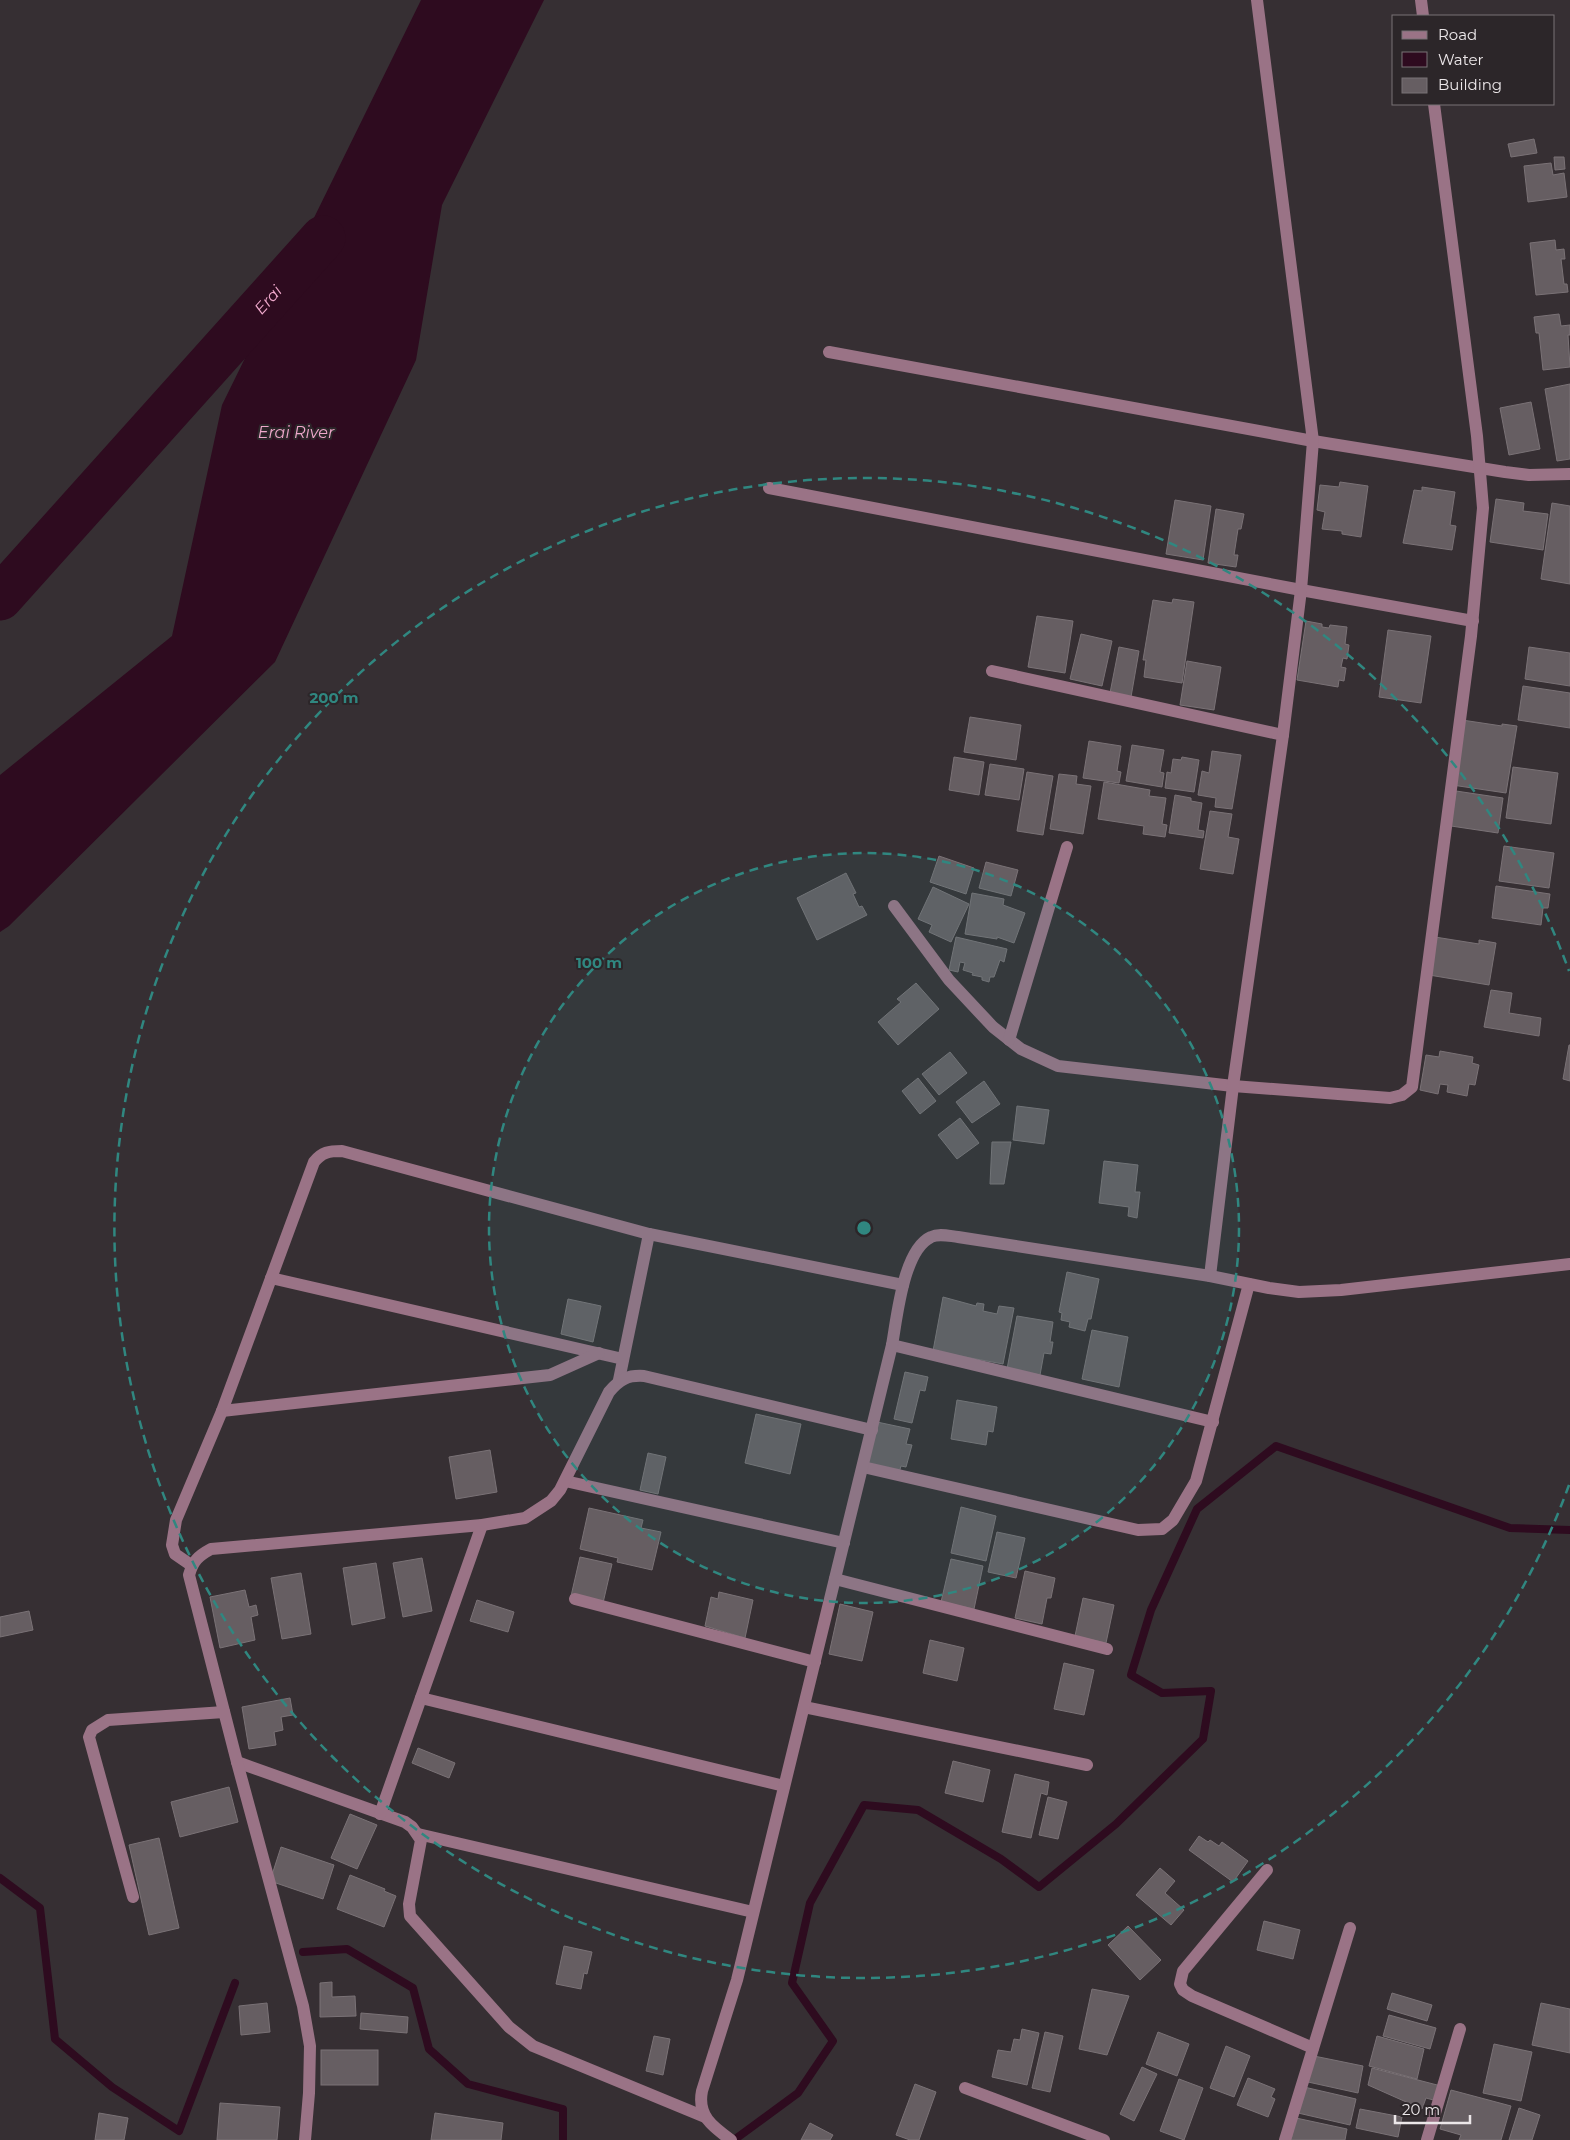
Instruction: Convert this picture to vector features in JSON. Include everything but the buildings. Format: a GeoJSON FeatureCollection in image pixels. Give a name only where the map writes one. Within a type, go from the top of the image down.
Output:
{"type":"FeatureCollection","features":[{"type":"Feature","properties":{"kind":"street"},"geometry":{"type":"LineString","coordinates":[[1210,1276],[1233,1086],[1283,735],[1301,590],[1313,441],[1257,0]]}},
{"type":"Feature","properties":{"kind":"street"},"geometry":{"type":"LineString","coordinates":[[1421,0],[1423,15]]}},
{"type":"Feature","properties":{"kind":"street"},"geometry":{"type":"LineString","coordinates":[[894,906],[949,980],[992,1027],[1021,1049],[1058,1066],[1233,1086],[1390,1098],[1402,1095],[1412,1087],[1473,620],[1483,508],[1480,467],[1434,105]]}},
{"type":"Feature","properties":{"kind":"street"},"geometry":{"type":"LineString","coordinates":[[830,352],[1313,441],[1529,474],[1570,474]]}},
{"type":"Feature","properties":{"kind":"street"},"geometry":{"type":"LineString","coordinates":[[769,488],[1301,590],[1473,620]]}},
{"type":"Feature","properties":{"kind":"street"},"geometry":{"type":"LineString","coordinates":[[992,671],[1283,735]]}},
{"type":"Feature","properties":{"kind":"street"},"geometry":{"type":"LineString","coordinates":[[1009,1040],[1067,847]]}},
{"type":"Feature","properties":{"kind":"street"},"geometry":{"type":"LineString","coordinates":[[191,1565],[175,1554],[172,1545],[174,1530],[182,1506],[222,1410],[314,1162],[329,1151],[342,1151],[649,1234],[903,1285]]}},
{"type":"Feature","properties":{"kind":"street"},"geometry":{"type":"LineString","coordinates":[[304,2140],[310,2074],[310,2046],[307,2030],[284,1932],[237,1762],[189,1575],[191,1565],[198,1556],[211,1549],[482,1526],[525,1518],[551,1501],[565,1481],[609,1392],[619,1380],[649,1234]]}},
{"type":"Feature","properties":{"kind":"street"},"geometry":{"type":"LineString","coordinates":[[707,2121],[701,2108],[702,2091],[737,1980],[872,1430],[892,1346],[903,1285],[919,1246],[932,1236],[940,1235],[1210,1276],[1299,1292],[1341,1290],[1570,1264]]}},
{"type":"Feature","properties":{"kind":"street"},"geometry":{"type":"LineString","coordinates":[[271,1278],[623,1358]]}},
{"type":"Feature","properties":{"kind":"street"},"geometry":{"type":"LineString","coordinates":[[862,1467],[1138,1530],[1152,1531],[1162,1529],[1173,1520],[1196,1481],[1249,1284]]}},
{"type":"Feature","properties":{"kind":"street"},"geometry":{"type":"LineString","coordinates":[[892,1346],[1213,1422]]}},
{"type":"Feature","properties":{"kind":"street"},"geometry":{"type":"LineString","coordinates":[[222,1410],[550,1375],[599,1353]]}},
{"type":"Feature","properties":{"kind":"street"},"geometry":{"type":"LineString","coordinates":[[619,1380],[631,1376],[644,1376],[872,1430]]}},
{"type":"Feature","properties":{"kind":"street"},"geometry":{"type":"LineString","coordinates":[[565,1481],[844,1543]]}},
{"type":"Feature","properties":{"kind":"street"},"geometry":{"type":"LineString","coordinates":[[380,1814],[482,1526]]}},
{"type":"Feature","properties":{"kind":"street"},"geometry":{"type":"LineString","coordinates":[[835,1579],[1108,1649]]}},
{"type":"Feature","properties":{"kind":"street"},"geometry":{"type":"LineString","coordinates":[[575,1599],[815,1662]]}},
{"type":"Feature","properties":{"kind":"street"},"geometry":{"type":"LineString","coordinates":[[421,1698],[784,1786]]}},
{"type":"Feature","properties":{"kind":"street"},"geometry":{"type":"LineString","coordinates":[[804,1707],[1087,1764]]}},
{"type":"Feature","properties":{"kind":"street"},"geometry":{"type":"LineString","coordinates":[[133,1897],[89,1737],[92,1730],[98,1724],[108,1720],[224,1712]]}},
{"type":"Feature","properties":{"kind":"street"},"geometry":{"type":"LineString","coordinates":[[237,1762],[405,1822],[418,1834],[753,1912]]}},
{"type":"Feature","properties":{"kind":"street"},"geometry":{"type":"LineString","coordinates":[[418,1834],[421,1846],[409,1904],[410,1916],[509,2027],[533,2046],[707,2121],[731,2140]]}},
{"type":"Feature","properties":{"kind":"street"},"geometry":{"type":"LineString","coordinates":[[1267,1870],[1183,1971],[1180,1984],[1183,1990],[1192,1996],[1313,2048]]}},
{"type":"Feature","properties":{"kind":"street"},"geometry":{"type":"LineString","coordinates":[[1285,2140],[1350,1928]]}},
{"type":"Feature","properties":{"kind":"street"},"geometry":{"type":"LineString","coordinates":[[1427,2140],[1460,2030]]}},
{"type":"Feature","properties":{"kind":"street"},"geometry":{"type":"LineString","coordinates":[[965,2088],[1104,2140]]}},
{"type":"Feature","properties":{"kind":"water","name":"Erai River"},"geometry":{"type":"Polygon","coordinates":[[[421,0],[544,0],[442,205],[416,360],[275,662],[9,926],[0,932],[0,775],[172,636],[222,405],[421,0]]]}},
{"type":"Feature","properties":{"kind":"waterway","name":"Erai"},"geometry":{"type":"LineString","coordinates":[[0,598],[323,238]]}},
{"type":"Feature","properties":{"kind":"waterway"},"geometry":{"type":"LineString","coordinates":[[734,2140],[798,2093],[833,2041],[792,1983],[810,1903],[864,1805],[918,1810],[1001,1859],[1039,1887],[1116,1824],[1203,1739],[1211,1691],[1162,1693],[1131,1675],[1151,1610],[1197,1509],[1276,1446],[1510,1528],[1570,1530]]}},
{"type":"Feature","properties":{"kind":"waterway"},"geometry":{"type":"LineString","coordinates":[[0,1878],[40,1908],[55,2039],[112,2087],[179,2131],[235,1983]]}},
{"type":"Feature","properties":{"kind":"waterway"},"geometry":{"type":"LineString","coordinates":[[303,1952],[347,1949],[413,1988],[429,2049],[468,2084],[563,2109],[563,2140]]}}]}
